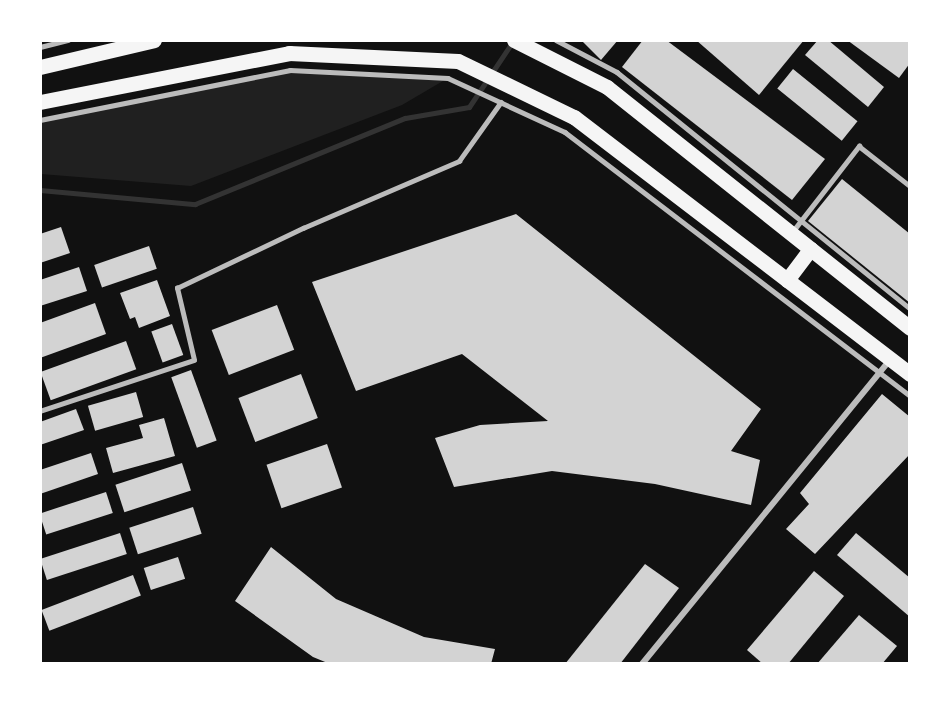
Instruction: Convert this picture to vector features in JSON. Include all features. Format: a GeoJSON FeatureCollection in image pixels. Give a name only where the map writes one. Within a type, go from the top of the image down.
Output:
{"type":"FeatureCollection","features":[{"type":"Feature","properties":{"kind":"main road"},"geometry":{"type":"LineString","coordinates":[[40,67],[154,40]]}},
{"type":"Feature","properties":{"kind":"main road"},"geometry":{"type":"LineString","coordinates":[[514,40],[607,87],[909,328]]}},
{"type":"Feature","properties":{"kind":"main road"},"geometry":{"type":"LineString","coordinates":[[40,102],[289,52],[458,61],[574,117],[909,374]]}},
{"type":"Feature","properties":{"kind":"main road"},"geometry":{"type":"LineString","coordinates":[[787,280],[810,249]]}},
{"type":"Feature","properties":{"kind":"street"},"geometry":{"type":"LineString","coordinates":[[642,663],[891,360]]}},
{"type":"Feature","properties":{"kind":"lane"},"geometry":{"type":"LineString","coordinates":[[40,47],[68,40]]}},
{"type":"Feature","properties":{"kind":"lane"},"geometry":{"type":"LineString","coordinates":[[556,40],[617,72],[909,308]]}},
{"type":"Feature","properties":{"kind":"lane"},"geometry":{"type":"LineString","coordinates":[[40,120],[290,70],[448,78],[565,132],[909,396]]}},
{"type":"Feature","properties":{"kind":"lane"},"geometry":{"type":"LineString","coordinates":[[40,411],[194,360],[177,288],[303,228],[459,161],[501,102]]}},
{"type":"Feature","properties":{"kind":"lane"},"geometry":{"type":"LineString","coordinates":[[791,233],[859,146],[909,186]]}},
{"type":"Feature","properties":{"kind":"shaded area"},"geometry":{"type":"Polygon","coordinates":[[[290,70],[448,78],[402,105],[191,186],[41,174],[40,120],[290,70]]]}},
{"type":"Feature","properties":{"kind":"building"},"geometry":{"type":"Polygon","coordinates":[[[581,40],[618,40],[601,60],[581,40]]]}},
{"type":"Feature","properties":{"kind":"building"},"geometry":{"type":"Polygon","coordinates":[[[643,40],[666,40],[825,159],[792,200],[622,67],[643,40]]]}},
{"type":"Feature","properties":{"kind":"building"},"geometry":{"type":"Polygon","coordinates":[[[696,40],[804,40],[759,95],[696,40]]]}},
{"type":"Feature","properties":{"kind":"building"},"geometry":{"type":"Polygon","coordinates":[[[818,40],[828,40],[884,87],[868,107],[805,55],[818,40]]]}},
{"type":"Feature","properties":{"kind":"building"},"geometry":{"type":"Polygon","coordinates":[[[847,40],[910,40],[910,63],[899,78],[847,40]]]}},
{"type":"Feature","properties":{"kind":"building"},"geometry":{"type":"Polygon","coordinates":[[[793,69],[858,121],[842,141],[777,88],[793,69]]]}},
{"type":"Feature","properties":{"kind":"building"},"geometry":{"type":"Polygon","coordinates":[[[842,179],[910,234],[910,303],[808,221],[842,179]]]}},
{"type":"Feature","properties":{"kind":"building"},"geometry":{"type":"Polygon","coordinates":[[[516,214],[761,409],[731,451],[760,460],[751,505],[655,484],[552,471],[454,487],[435,438],[480,425],[548,421],[462,354],[356,391],[312,282],[516,214]]]}},
{"type":"Feature","properties":{"kind":"building"},"geometry":{"type":"Polygon","coordinates":[[[61,227],[70,253],[40,263],[40,234],[61,227]]]}},
{"type":"Feature","properties":{"kind":"building"},"geometry":{"type":"Polygon","coordinates":[[[149,246],[157,269],[102,288],[94,265],[149,246]]]}},
{"type":"Feature","properties":{"kind":"building"},"geometry":{"type":"Polygon","coordinates":[[[79,267],[87,291],[40,306],[40,280],[79,267]]]}},
{"type":"Feature","properties":{"kind":"building"},"geometry":{"type":"Polygon","coordinates":[[[157,280],[170,316],[139,328],[135,317],[130,319],[120,293],[157,280]]]}},
{"type":"Feature","properties":{"kind":"building"},"geometry":{"type":"Polygon","coordinates":[[[95,303],[106,334],[40,358],[40,323],[95,303]]]}},
{"type":"Feature","properties":{"kind":"building"},"geometry":{"type":"Polygon","coordinates":[[[277,305],[294,350],[229,375],[212,330],[277,305]]]}},
{"type":"Feature","properties":{"kind":"building"},"geometry":{"type":"Polygon","coordinates":[[[172,324],[183,355],[163,363],[151,332],[172,324]]]}},
{"type":"Feature","properties":{"kind":"building"},"geometry":{"type":"Polygon","coordinates":[[[126,341],[136,369],[51,400],[40,372],[126,341]]]}},
{"type":"Feature","properties":{"kind":"building"},"geometry":{"type":"Polygon","coordinates":[[[191,370],[217,440],[197,448],[171,377],[191,370]]]}},
{"type":"Feature","properties":{"kind":"building"},"geometry":{"type":"Polygon","coordinates":[[[301,374],[318,418],[255,442],[238,398],[301,374]]]}},
{"type":"Feature","properties":{"kind":"building"},"geometry":{"type":"Polygon","coordinates":[[[136,392],[143,417],[95,431],[88,406],[136,392]]]}},
{"type":"Feature","properties":{"kind":"building"},"geometry":{"type":"Polygon","coordinates":[[[882,394],[910,417],[910,454],[815,554],[786,529],[809,504],[800,493],[882,394]]]}},
{"type":"Feature","properties":{"kind":"building"},"geometry":{"type":"Polygon","coordinates":[[[76,409],[84,430],[40,445],[40,422],[76,409]]]}},
{"type":"Feature","properties":{"kind":"building"},"geometry":{"type":"Polygon","coordinates":[[[164,418],[175,456],[113,473],[106,448],[143,438],[139,425],[164,418]]]}},
{"type":"Feature","properties":{"kind":"building"},"geometry":{"type":"Polygon","coordinates":[[[327,444],[342,487],[281,508],[266,465],[327,444]]]}},
{"type":"Feature","properties":{"kind":"building"},"geometry":{"type":"Polygon","coordinates":[[[91,453],[98,474],[40,494],[40,470],[91,453]]]}},
{"type":"Feature","properties":{"kind":"building"},"geometry":{"type":"Polygon","coordinates":[[[182,463],[191,491],[124,512],[115,485],[182,463]]]}},
{"type":"Feature","properties":{"kind":"building"},"geometry":{"type":"Polygon","coordinates":[[[106,492],[113,513],[46,535],[40,513],[106,492]]]}},
{"type":"Feature","properties":{"kind":"building"},"geometry":{"type":"Polygon","coordinates":[[[193,507],[202,534],[138,554],[129,528],[193,507]]]}},
{"type":"Feature","properties":{"kind":"building"},"geometry":{"type":"Polygon","coordinates":[[[120,533],[127,554],[47,580],[40,559],[120,533]]]}},
{"type":"Feature","properties":{"kind":"building"},"geometry":{"type":"Polygon","coordinates":[[[856,533],[910,578],[910,617],[837,555],[856,533]]]}},
{"type":"Feature","properties":{"kind":"building"},"geometry":{"type":"Polygon","coordinates":[[[271,547],[336,599],[424,637],[495,649],[491,664],[330,664],[313,657],[235,601],[271,547]]]}},
{"type":"Feature","properties":{"kind":"building"},"geometry":{"type":"Polygon","coordinates":[[[178,557],[185,579],[151,590],[144,568],[178,557]]]}},
{"type":"Feature","properties":{"kind":"building"},"geometry":{"type":"Polygon","coordinates":[[[645,564],[679,588],[620,664],[565,664],[645,564]]]}},
{"type":"Feature","properties":{"kind":"building"},"geometry":{"type":"Polygon","coordinates":[[[814,571],[844,596],[788,664],[763,664],[747,650],[814,571]]]}},
{"type":"Feature","properties":{"kind":"building"},"geometry":{"type":"Polygon","coordinates":[[[133,575],[141,596],[49,631],[42,610],[133,575]]]}},
{"type":"Feature","properties":{"kind":"building"},"geometry":{"type":"Polygon","coordinates":[[[859,615],[897,646],[882,664],[817,664],[859,615]]]}},
{"type":"Feature","properties":{"kind":"waterway"},"geometry":{"type":"LineString","coordinates":[[40,190],[195,204],[405,118],[469,107],[513,41]]}}]}
